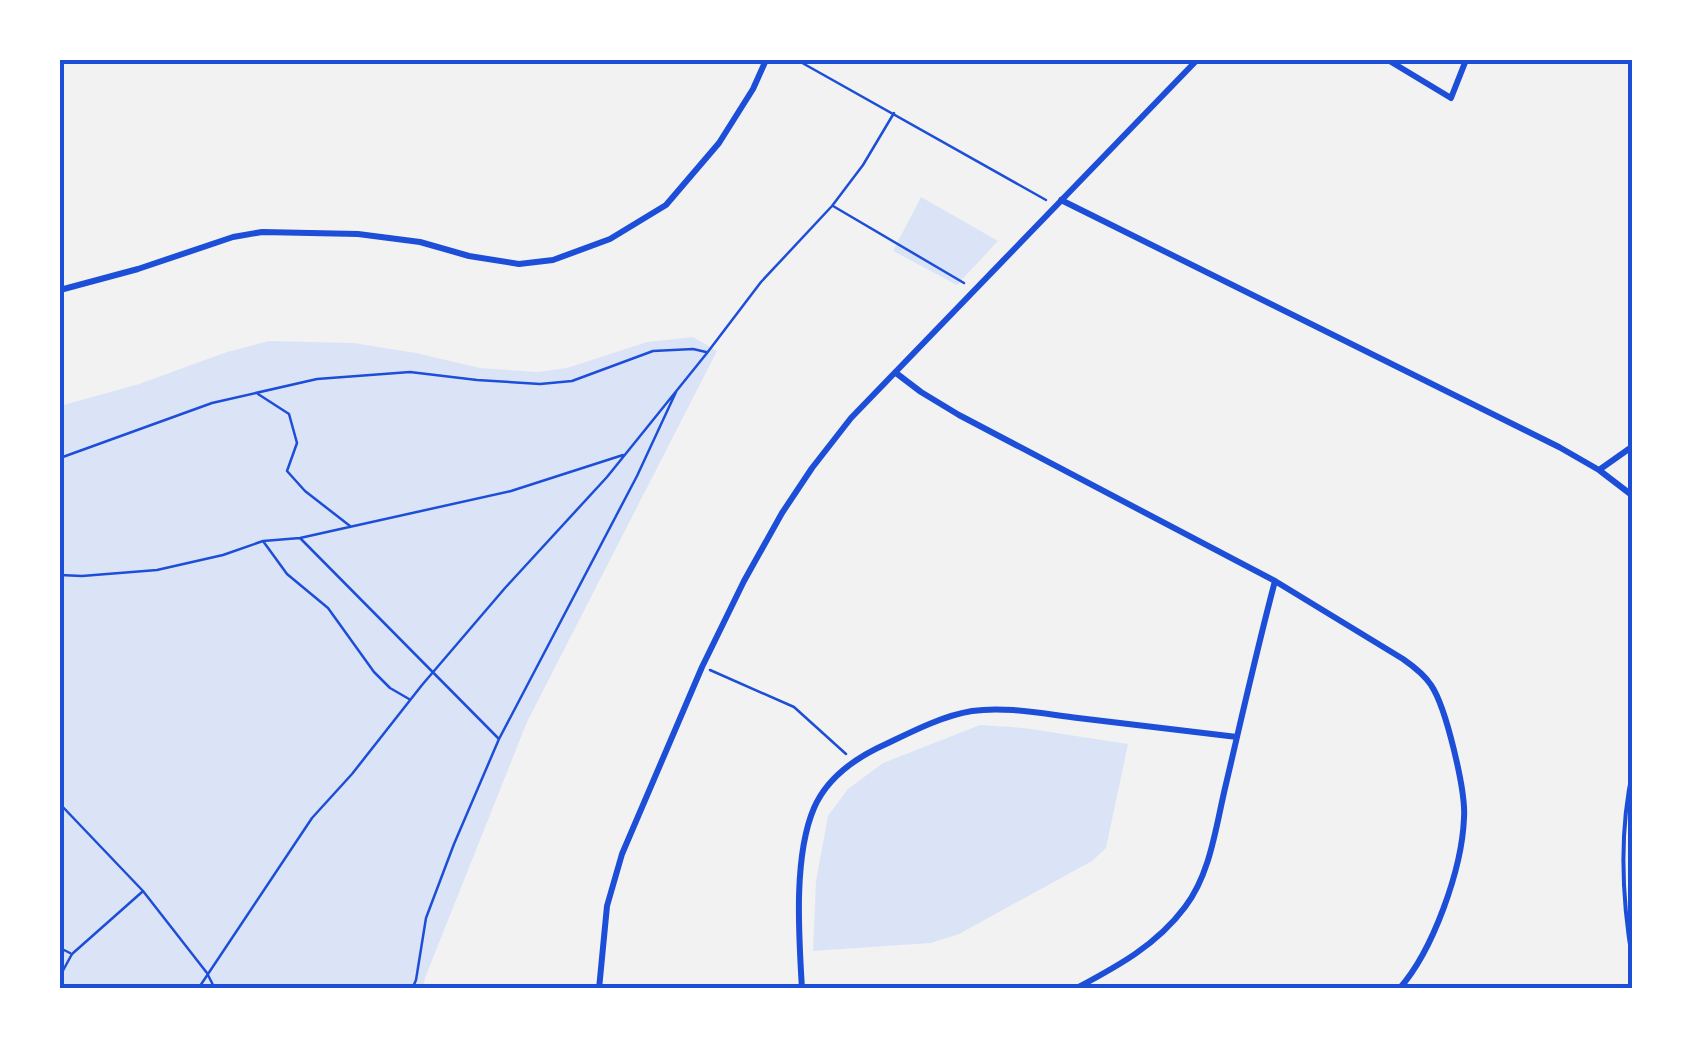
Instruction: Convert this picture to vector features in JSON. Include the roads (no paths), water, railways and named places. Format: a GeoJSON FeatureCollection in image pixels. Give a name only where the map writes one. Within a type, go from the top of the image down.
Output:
{"type":"FeatureCollection","features":[{"type":"Feature","properties":{"kind":"street"},"geometry":{"type":"LineString","coordinates":[[60,290],[138,269],[233,236],[262,232],[358,234],[420,242],[520,264],[553,260],[610,239],[666,205],[719,142],[753,89],[766,60]]}},
{"type":"Feature","properties":{"kind":"street"},"geometry":{"type":"LineString","coordinates":[[599,989],[607,906],[622,854],[702,667],[782,512],[851,418],[1197,60]]}},
{"type":"Feature","properties":{"kind":"street"},"geometry":{"type":"LineString","coordinates":[[1388,60],[1450,98],[1466,60]]}},
{"type":"Feature","properties":{"kind":"street"},"geometry":{"type":"LineString","coordinates":[[1061,200],[1559,447],[1600,470],[1633,496]]}},
{"type":"Feature","properties":{"kind":"street"},"geometry":{"type":"LineString","coordinates":[[896,373],[960,415],[1275,582],[1419,670],[1432,685],[1445,718],[1465,814],[1461,848],[1442,912],[1430,943],[1399,989]]}},
{"type":"Feature","properties":{"kind":"street"},"geometry":{"type":"LineString","coordinates":[[1600,470],[1633,446]]}},
{"type":"Feature","properties":{"kind":"street"},"geometry":{"type":"LineString","coordinates":[[1074,989],[1120,965],[1152,942],[1199,885],[1275,582]]}},
{"type":"Feature","properties":{"kind":"street"},"geometry":{"type":"LineString","coordinates":[[802,989],[798,928],[803,856],[812,812],[822,793],[872,750],[956,714],[976,710],[1021,711],[1236,738]]}},
{"type":"Feature","properties":{"kind":"lane"},"geometry":{"type":"LineString","coordinates":[[1633,769],[1624,860],[1633,964]]}}]}
